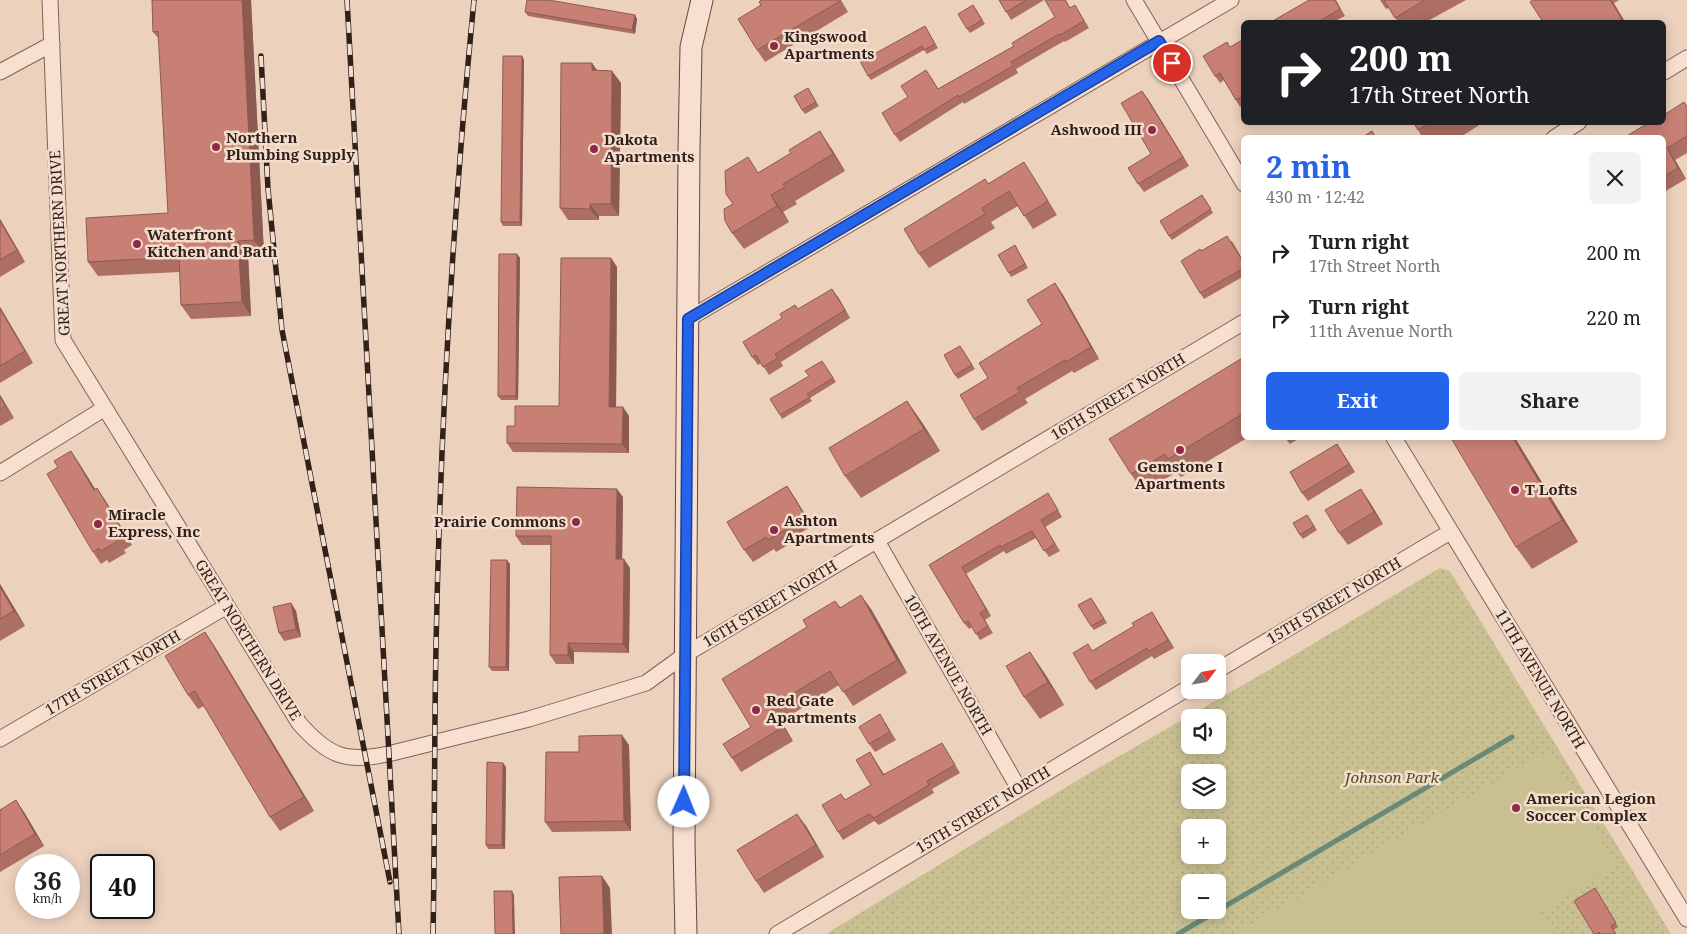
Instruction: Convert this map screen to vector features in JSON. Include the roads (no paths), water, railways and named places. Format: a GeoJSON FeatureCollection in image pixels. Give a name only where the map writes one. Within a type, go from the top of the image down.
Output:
{"type":"FeatureCollection","features":[{"type":"Feature","properties":{"kind":"street","name":"GREAT NORTHERN DRIVE"},"geometry":{"type":"LineString","coordinates":[[50,0],[63,340],[299,724],[316,743]]}},
{"type":"Feature","properties":{"kind":"street"},"geometry":{"type":"LineString","coordinates":[[686,934],[684,843],[691,47],[702,0]]}},
{"type":"Feature","properties":{"kind":"street"},"geometry":{"type":"LineString","coordinates":[[1134,0],[1241,179]]}},
{"type":"Feature","properties":{"kind":"street"},"geometry":{"type":"LineString","coordinates":[[688,319],[1231,0]]}},
{"type":"Feature","properties":{"kind":"street"},"geometry":{"type":"LineString","coordinates":[[0,72],[52,44]]}},
{"type":"Feature","properties":{"kind":"street"},"geometry":{"type":"LineString","coordinates":[[1666,71],[1687,58]]}},
{"type":"Feature","properties":{"kind":"street"},"geometry":{"type":"LineString","coordinates":[[1559,135],[1574,125]]}},
{"type":"Feature","properties":{"kind":"street","name":"16TH STREET NORTH"},"geometry":{"type":"LineString","coordinates":[[316,743],[332,753],[364,759],[529,719],[646,683],[686,654],[1241,324]]}},
{"type":"Feature","properties":{"kind":"street"},"geometry":{"type":"LineString","coordinates":[[0,473],[105,408]]}},
{"type":"Feature","properties":{"kind":"street","name":"11TH AVENUE NORTH"},"geometry":{"type":"LineString","coordinates":[[1395,440],[1687,919]]}},
{"type":"Feature","properties":{"kind":"street","name":"15TH STREET NORTH"},"geometry":{"type":"LineString","coordinates":[[1226,665],[1450,532]]}},
{"type":"Feature","properties":{"kind":"street","name":"10TH AVENUE NORTH"},"geometry":{"type":"LineString","coordinates":[[877,541],[1019,789]]}},
{"type":"Feature","properties":{"kind":"street","name":"17TH STREET NORTH"},"geometry":{"type":"LineString","coordinates":[[0,739],[227,606]]}},
{"type":"Feature","properties":{"kind":"street","name":"15TH STREET NORTH"},"geometry":{"type":"LineString","coordinates":[[777,934],[1181,692]]}},
{"type":"Feature","properties":{"kind":"waterway"},"geometry":{"type":"LineString","coordinates":[[1178,934],[1512,737]]}},
{"type":"Feature","properties":{"kind":"railway"},"geometry":{"type":"LineString","coordinates":[[347,0],[399,934]]}},
{"type":"Feature","properties":{"kind":"railway"},"geometry":{"type":"LineString","coordinates":[[433,934],[435,683],[444,404],[460,161],[474,0]]}},
{"type":"Feature","properties":{"kind":"railway"},"geometry":{"type":"LineString","coordinates":[[261,56],[268,189],[282,330],[390,882]]}},
{"type":"Feature","properties":{"kind":"place","name":"Kingswood Apartments"},"geometry":{"type":"Point","coordinates":[774,46]}},
{"type":"Feature","properties":{"kind":"place","name":"Ashwood III"},"geometry":{"type":"Point","coordinates":[1152,130]}},
{"type":"Feature","properties":{"kind":"place","name":"Northern Plumbing Supply"},"geometry":{"type":"Point","coordinates":[216,147]}},
{"type":"Feature","properties":{"kind":"place","name":"Dakota Apartments"},"geometry":{"type":"Point","coordinates":[594,149]}},
{"type":"Feature","properties":{"kind":"place","name":"Waterfront Kitchen and Bath"},"geometry":{"type":"Point","coordinates":[137,244]}},
{"type":"Feature","properties":{"kind":"place","name":"Gemstone I Apartments"},"geometry":{"type":"Point","coordinates":[1180,450]}},
{"type":"Feature","properties":{"kind":"place","name":"T Lofts"},"geometry":{"type":"Point","coordinates":[1515,490]}},
{"type":"Feature","properties":{"kind":"place","name":"Prairie Commons"},"geometry":{"type":"Point","coordinates":[576,522]}},
{"type":"Feature","properties":{"kind":"place","name":"Miracle Express, Inc"},"geometry":{"type":"Point","coordinates":[98,524]}},
{"type":"Feature","properties":{"kind":"place","name":"Ashton Apartments"},"geometry":{"type":"Point","coordinates":[774,530]}},
{"type":"Feature","properties":{"kind":"place","name":"Red Gate Apartments"},"geometry":{"type":"Point","coordinates":[756,710]}},
{"type":"Feature","properties":{"kind":"place","name":"American Legion Soccer Complex"},"geometry":{"type":"Point","coordinates":[1516,808]}},
{"type":"Feature","properties":{"kind":"park label","name":"Johnson Park"},"geometry":{"type":"Point","coordinates":[1392,778]}}]}
